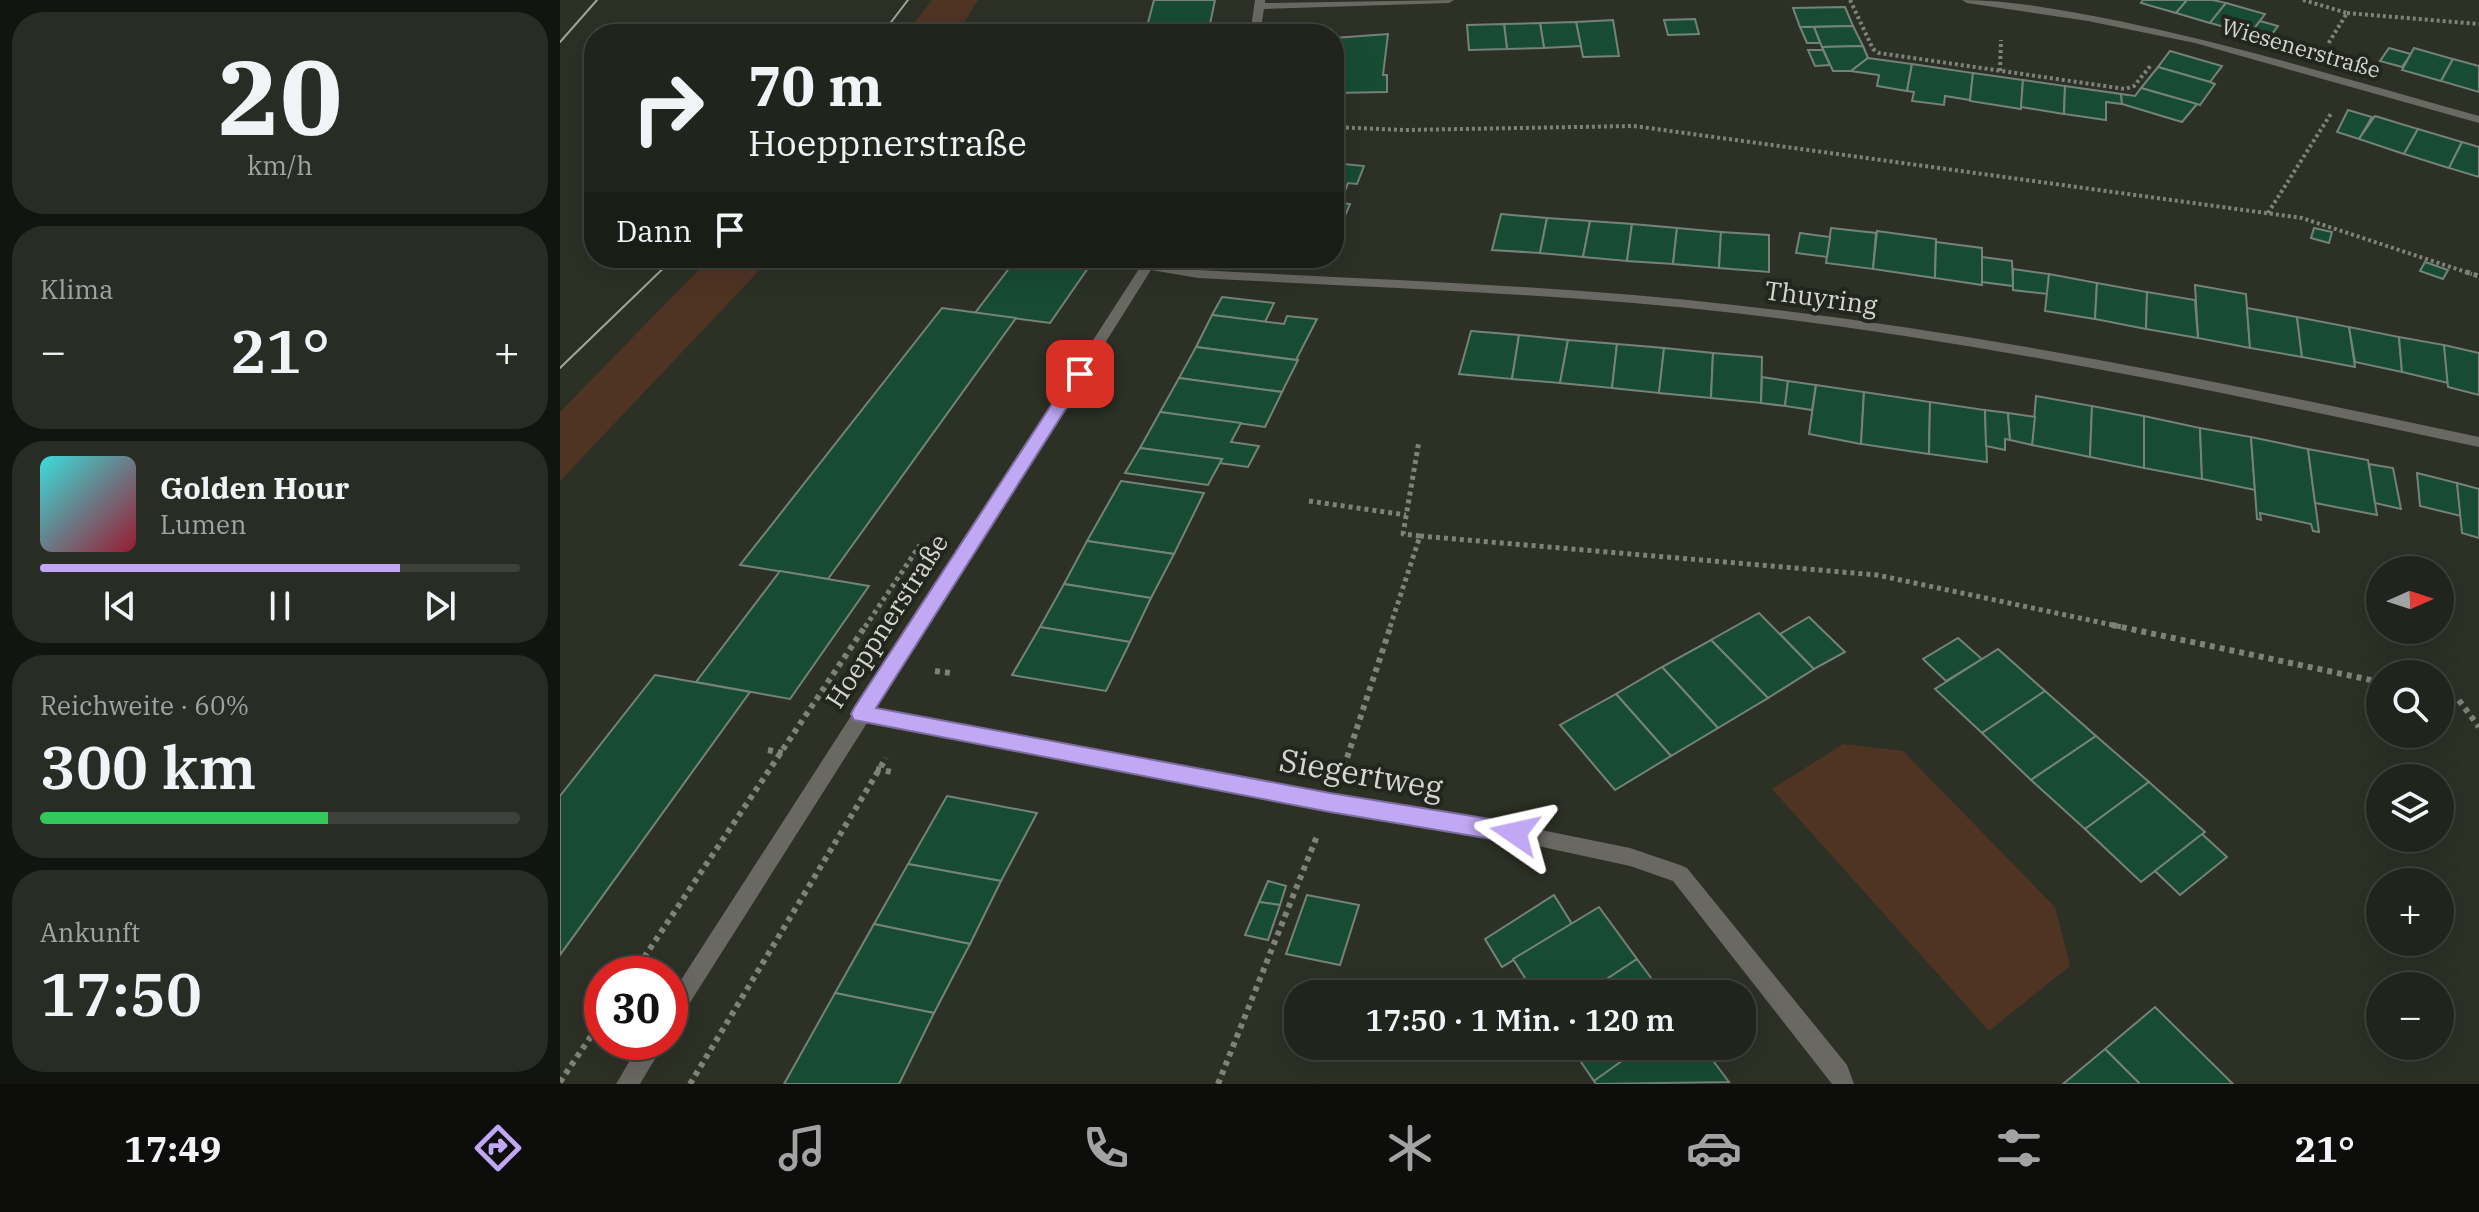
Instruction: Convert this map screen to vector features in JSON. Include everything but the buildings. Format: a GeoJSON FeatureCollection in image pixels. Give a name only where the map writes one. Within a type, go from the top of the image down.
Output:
{"type":"FeatureCollection","features":[{"type":"Feature","properties":{"kind":"street"},"geometry":{"type":"LineString","coordinates":[[1257,24],[1260,3],[1449,0]]}},
{"type":"Feature","properties":{"kind":"street","name":"Wiesenerstraße"},"geometry":{"type":"LineString","coordinates":[[1967,0],[2187,37],[2479,120]]}},
{"type":"Feature","properties":{"kind":"street","name":"Hoeppnerstraße"},"geometry":{"type":"LineString","coordinates":[[688,988],[1146,268]]}},
{"type":"Feature","properties":{"kind":"street","name":"Thuyring"},"geometry":{"type":"LineString","coordinates":[[1174,268],[1198,274],[1608,298],[1819,319],[2210,386],[2479,442]]}},
{"type":"Feature","properties":{"kind":"street","name":"Siegertweg"},"geometry":{"type":"LineString","coordinates":[[861,714],[1330,802],[1487,827],[1630,857],[1680,874],[1839,1073],[1843,1084]]}},
{"type":"Feature","properties":{"kind":"street"},"geometry":{"type":"LineString","coordinates":[[627,1084],[642,1060]]}},
{"type":"Feature","properties":{"kind":"path"},"geometry":{"type":"LineString","coordinates":[[1850,0],[1873,49],[1879,53],[2125,89],[2134,86],[2153,64]]}},
{"type":"Feature","properties":{"kind":"path"},"geometry":{"type":"LineString","coordinates":[[2303,0],[2347,13],[2479,24]]}},
{"type":"Feature","properties":{"kind":"path"},"geometry":{"type":"LineString","coordinates":[[2324,51],[2347,13]]}},
{"type":"Feature","properties":{"kind":"path"},"geometry":{"type":"LineString","coordinates":[[2268,213],[2337,103]]}},
{"type":"Feature","properties":{"kind":"path"},"geometry":{"type":"LineString","coordinates":[[1344,127],[1405,130],[1634,126],[2302,218],[2479,276]]}},
{"type":"Feature","properties":{"kind":"path"},"geometry":{"type":"LineString","coordinates":[[1419,441],[1403,534],[1877,575],[2366,679]]}},
{"type":"Feature","properties":{"kind":"path"},"geometry":{"type":"LineString","coordinates":[[1309,501],[1406,515]]}},
{"type":"Feature","properties":{"kind":"path"},"geometry":{"type":"LineString","coordinates":[[1345,766],[1420,536]]}},
{"type":"Feature","properties":{"kind":"path"},"geometry":{"type":"LineString","coordinates":[[645,956],[924,539]]}},
{"type":"Feature","properties":{"kind":"path"},"geometry":{"type":"LineString","coordinates":[[2454,698],[2458,699],[2479,727]]}},
{"type":"Feature","properties":{"kind":"path"},"geometry":{"type":"LineString","coordinates":[[690,1084],[885,759]]}},
{"type":"Feature","properties":{"kind":"path"},"geometry":{"type":"LineString","coordinates":[[1218,1084],[1316,839]]}},
{"type":"Feature","properties":{"kind":"path"},"geometry":{"type":"LineString","coordinates":[[560,1082],[584,1047]]}},
{"type":"Feature","properties":{"kind":"shaded area"},"geometry":{"type":"Polygon","coordinates":[[[932,0],[978,0],[963,24],[914,24],[932,0]]]}},
{"type":"Feature","properties":{"kind":"shaded area"},"geometry":{"type":"Polygon","coordinates":[[[700,268],[762,268],[560,481],[560,412],[700,268]]]}},
{"type":"Feature","properties":{"kind":"shaded area"},"geometry":{"type":"Polygon","coordinates":[[[1843,744],[1903,751],[2055,907],[2070,966],[1989,1031],[1772,789],[1843,744]]]}},
{"type":"Feature","properties":{"kind":"tram line"},"geometry":{"type":"LineString","coordinates":[[560,42],[597,0]]}},
{"type":"Feature","properties":{"kind":"tram line"},"geometry":{"type":"LineString","coordinates":[[890,24],[908,0]]}},
{"type":"Feature","properties":{"kind":"tram line"},"geometry":{"type":"LineString","coordinates":[[560,368],[664,268]]}},
{"type":"Feature","properties":{"kind":"route"},"geometry":{"type":"LineString","coordinates":[[1080,374],[861,714],[1330,802],[1515,833]]}}]}
